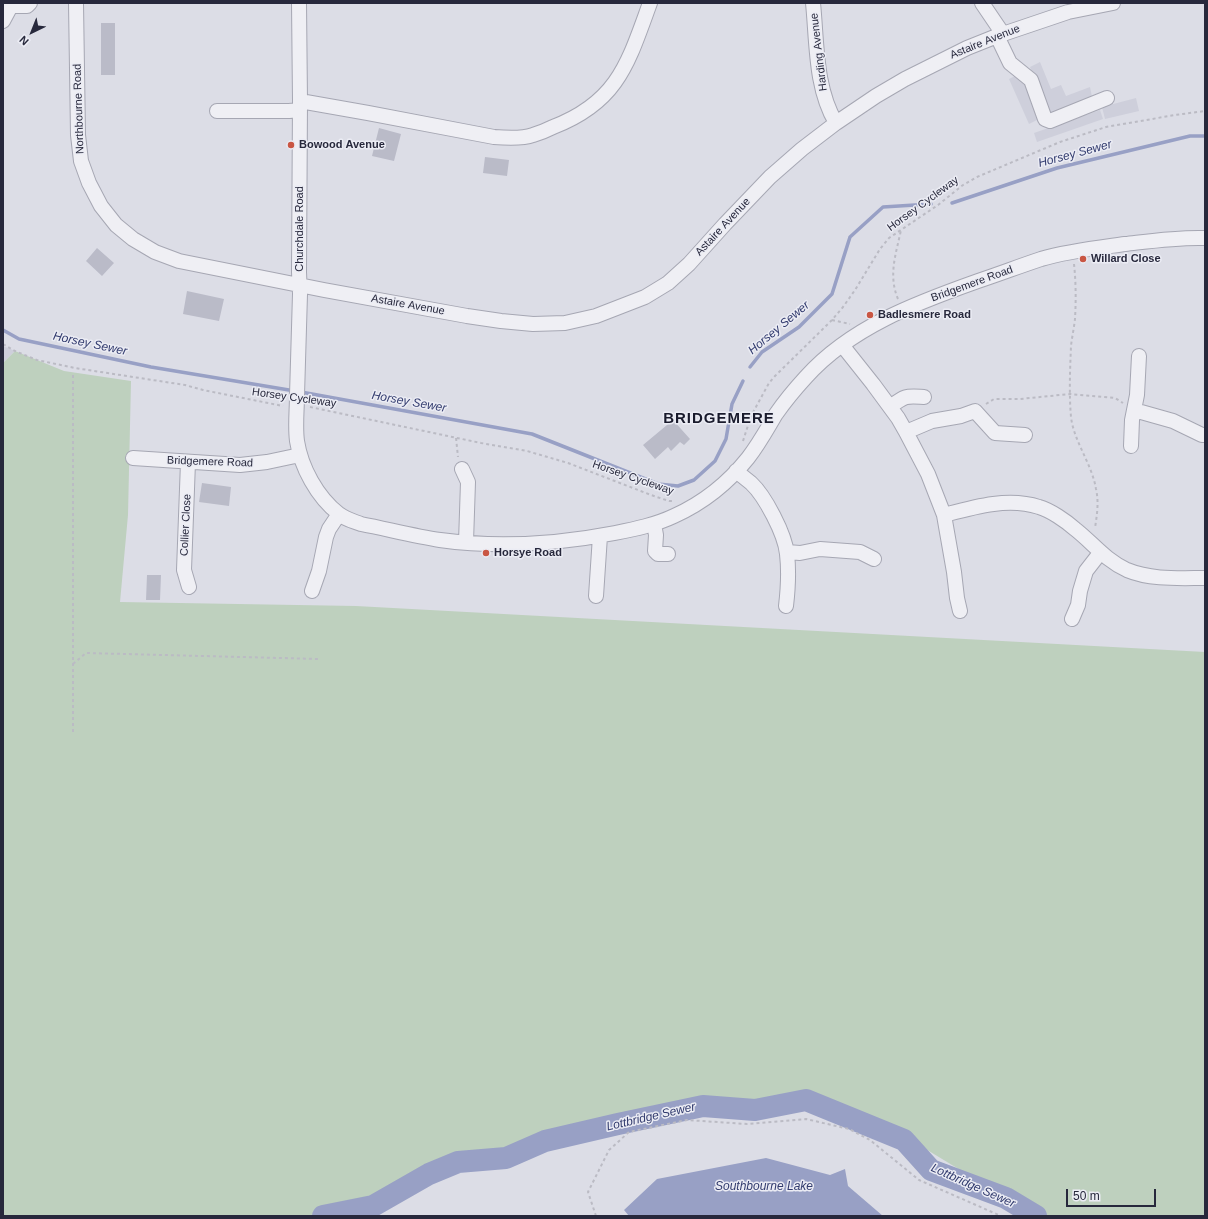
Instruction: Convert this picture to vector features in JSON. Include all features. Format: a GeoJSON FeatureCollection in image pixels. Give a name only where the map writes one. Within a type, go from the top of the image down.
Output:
{"type":"FeatureCollection","features":[{"type":"Feature","properties":{"kind":"street"},"geometry":{"type":"LineString","coordinates":[[3,21],[11,6],[27,6],[30,3]]}},
{"type":"Feature","properties":{"kind":"street","name":"Northbourne Road"},"geometry":{"type":"LineString","coordinates":[[75,3],[78,135],[81,161],[89,183],[101,206],[116,225],[133,239],[155,252],[178,261],[300,285]]}},
{"type":"Feature","properties":{"kind":"street","name":"Churchdale Road"},"geometry":{"type":"LineString","coordinates":[[299,3],[300,285],[297,440],[300,455]]}},
{"type":"Feature","properties":{"kind":"street"},"geometry":{"type":"LineString","coordinates":[[217,111],[289,111],[300,106],[346,109],[494,137],[503,138],[532,136],[579,116],[596,104],[609,91],[630,57],[650,3]]}},
{"type":"Feature","properties":{"kind":"street","name":"Harding Avenue"},"geometry":{"type":"LineString","coordinates":[[813,3],[821,81],[829,111],[836,123]]}},
{"type":"Feature","properties":{"kind":"street"},"geometry":{"type":"LineString","coordinates":[[982,3],[1000,35],[1010,62],[1031,80],[1045,119],[1050,121],[1107,98]]}},
{"type":"Feature","properties":{"kind":"street","name":"Astaire Avenue"},"geometry":{"type":"LineString","coordinates":[[300,285],[500,321],[533,324],[565,323],[596,316],[645,297],[668,284],[689,264],[770,177],[802,149],[836,123],[876,96],[961,51],[1067,7],[1113,3]]}},
{"type":"Feature","properties":{"kind":"street","name":"Bridgemere Road"},"geometry":{"type":"LineString","coordinates":[[133,458],[247,464],[266,462],[300,455],[310,478],[330,505],[339,514],[349,520],[361,524],[440,540],[483,544],[525,544],[600,536],[638,529],[674,516],[696,505],[713,493],[748,458],[777,414],[806,376],[825,358],[842,345],[869,328],[903,310],[936,296],[1041,259],[1072,251],[1162,240],[1205,238]]}},
{"type":"Feature","properties":{"kind":"street"},"geometry":{"type":"LineString","coordinates":[[842,345],[890,407],[906,432],[928,474],[944,515],[960,611]]}},
{"type":"Feature","properties":{"kind":"street"},"geometry":{"type":"LineString","coordinates":[[1131,446],[1132,420],[1137,395],[1139,356]]}},
{"type":"Feature","properties":{"kind":"street"},"geometry":{"type":"LineString","coordinates":[[890,407],[907,396],[924,398]]}},
{"type":"Feature","properties":{"kind":"street"},"geometry":{"type":"LineString","coordinates":[[1134,410],[1173,422],[1205,435]]}},
{"type":"Feature","properties":{"kind":"street"},"geometry":{"type":"LineString","coordinates":[[906,432],[932,421],[961,416],[975,411],[995,433],[1025,436]]}},
{"type":"Feature","properties":{"kind":"street","name":"Collier Close"},"geometry":{"type":"LineString","coordinates":[[188,462],[184,570],[189,587]]}},
{"type":"Feature","properties":{"kind":"street"},"geometry":{"type":"LineString","coordinates":[[462,469],[468,482],[466,542]]}},
{"type":"Feature","properties":{"kind":"street"},"geometry":{"type":"LineString","coordinates":[[736,471],[751,483],[761,494],[779,528],[787,552],[788,584],[786,606]]}},
{"type":"Feature","properties":{"kind":"street"},"geometry":{"type":"LineString","coordinates":[[944,515],[971,508],[1006,502],[1040,507],[1058,516],[1089,541],[1100,553],[1126,570],[1151,577],[1205,578]]}},
{"type":"Feature","properties":{"kind":"street"},"geometry":{"type":"LineString","coordinates":[[312,591],[320,571],[329,529],[339,514]]}},
{"type":"Feature","properties":{"kind":"street"},"geometry":{"type":"LineString","coordinates":[[654,524],[656,535],[655,551],[658,554],[668,554]]}},
{"type":"Feature","properties":{"kind":"street"},"geometry":{"type":"LineString","coordinates":[[596,596],[600,536]]}},
{"type":"Feature","properties":{"kind":"street"},"geometry":{"type":"LineString","coordinates":[[787,552],[800,553],[820,550],[860,552],[874,559]]}},
{"type":"Feature","properties":{"kind":"street"},"geometry":{"type":"LineString","coordinates":[[1072,619],[1078,605],[1080,591],[1086,571],[1100,553]]}},
{"type":"Feature","properties":{"kind":"path","name":"Horsey Cycleway"},"geometry":{"type":"LineString","coordinates":[[742,445],[751,416],[769,383],[832,320],[855,290],[880,249],[889,238],[938,205],[963,185],[977,177],[1060,142],[1106,127],[1205,111]]}},
{"type":"Feature","properties":{"kind":"path"},"geometry":{"type":"LineString","coordinates":[[902,229],[893,264],[893,279],[896,293],[903,310]]}},
{"type":"Feature","properties":{"kind":"path"},"geometry":{"type":"LineString","coordinates":[[1072,251],[1076,279],[1075,318],[1071,346],[1071,419],[1092,473],[1098,505],[1094,532],[1089,541]]}},
{"type":"Feature","properties":{"kind":"path","name":"Horsey Cycleway"},"geometry":{"type":"LineString","coordinates":[[3,344],[15,352],[36,360],[59,365],[185,385],[284,406],[297,403],[305,406],[456,438],[540,454],[568,463],[657,497],[669,501],[676,501]]}},
{"type":"Feature","properties":{"kind":"path"},"geometry":{"type":"LineString","coordinates":[[73,375],[73,735]]}},
{"type":"Feature","properties":{"kind":"path"},"geometry":{"type":"LineString","coordinates":[[975,411],[994,399],[1020,399],[1070,394],[1114,398],[1134,410]]}},
{"type":"Feature","properties":{"kind":"path"},"geometry":{"type":"LineString","coordinates":[[456,438],[457,453],[462,469]]}},
{"type":"Feature","properties":{"kind":"path"},"geometry":{"type":"LineString","coordinates":[[73,664],[86,653],[319,659]]}},
{"type":"Feature","properties":{"kind":"path"},"geometry":{"type":"LineString","coordinates":[[596,1216],[588,1192],[609,1150],[629,1132],[687,1120],[747,1124],[806,1119],[849,1129],[870,1140],[919,1180],[1001,1216]]}},
{"type":"Feature","properties":{"kind":"shaded area"},"geometry":{"type":"Polygon","coordinates":[[[1040,62],[1051,89],[1061,85],[1066,96],[1090,87],[1092,97],[1050,114],[1030,67],[1040,62]]]}},
{"type":"Feature","properties":{"kind":"shaded area"},"geometry":{"type":"Polygon","coordinates":[[[1021,73],[1039,119],[1029,124],[1009,79],[1021,73]]]}},
{"type":"Feature","properties":{"kind":"shaded area"},"geometry":{"type":"Polygon","coordinates":[[[1136,98],[1139,111],[1105,119],[1102,107],[1136,98]]]}},
{"type":"Feature","properties":{"kind":"shaded area"},"geometry":{"type":"Polygon","coordinates":[[[1100,110],[1103,119],[1037,142],[1034,133],[1100,110]]]}},
{"type":"Feature","properties":{"kind":"shaded area"},"geometry":{"type":"Polygon","coordinates":[[[3,346],[15,351],[3,363],[3,346]]]}},
{"type":"Feature","properties":{"kind":"green space"},"geometry":{"type":"Polygon","coordinates":[[[15,351],[64,371],[131,381],[128,515],[120,602],[356,606],[1205,652],[1205,1216],[1036,1216],[924,1148],[806,1100],[755,1110],[703,1106],[545,1141],[506,1158],[458,1162],[429,1174],[373,1206],[323,1216],[3,1216],[3,363],[15,351]]]}},
{"type":"Feature","properties":{"kind":"water","name":"Southbourne Lake"},"geometry":{"type":"Polygon","coordinates":[[[766,1158],[830,1175],[845,1169],[848,1186],[883,1216],[629,1216],[624,1210],[657,1179],[766,1158]]]}},
{"type":"Feature","properties":{"kind":"building"},"geometry":{"type":"Polygon","coordinates":[[[101,23],[115,23],[115,75],[101,75],[101,23]]]}},
{"type":"Feature","properties":{"kind":"building"},"geometry":{"type":"Polygon","coordinates":[[[379,128],[401,134],[394,161],[372,156],[379,128]]]}},
{"type":"Feature","properties":{"kind":"building"},"geometry":{"type":"Polygon","coordinates":[[[485,157],[509,160],[507,176],[483,173],[485,157]]]}},
{"type":"Feature","properties":{"kind":"building"},"geometry":{"type":"Polygon","coordinates":[[[97,248],[114,263],[102,276],[86,261],[97,248]]]}},
{"type":"Feature","properties":{"kind":"building"},"geometry":{"type":"Polygon","coordinates":[[[187,291],[224,299],[219,321],[183,314],[187,291]]]}},
{"type":"Feature","properties":{"kind":"building"},"geometry":{"type":"Polygon","coordinates":[[[673,420],[690,439],[684,445],[680,442],[671,451],[668,447],[655,459],[643,445],[673,420]]]}},
{"type":"Feature","properties":{"kind":"building"},"geometry":{"type":"Polygon","coordinates":[[[202,483],[231,487],[229,506],[199,502],[202,483]]]}},
{"type":"Feature","properties":{"kind":"building"},"geometry":{"type":"Polygon","coordinates":[[[147,575],[161,575],[160,600],[146,600],[147,575]]]}},
{"type":"Feature","properties":{"kind":"waterway","name":"Horsey Sewer"},"geometry":{"type":"LineString","coordinates":[[952,203],[1057,168],[1190,136],[1205,136]]}},
{"type":"Feature","properties":{"kind":"waterway","name":"Horsey Sewer"},"geometry":{"type":"LineString","coordinates":[[750,367],[762,352],[799,327],[832,294],[850,237],[883,207],[931,204]]}},
{"type":"Feature","properties":{"kind":"waterway","name":"Horsey Sewer"},"geometry":{"type":"LineString","coordinates":[[3,330],[19,339],[151,367],[295,391]]}},
{"type":"Feature","properties":{"kind":"waterway","name":"Horsey Sewer"},"geometry":{"type":"LineString","coordinates":[[301,392],[532,434],[658,484],[678,486],[694,480],[715,461],[726,439],[732,404],[743,381]]}},
{"type":"Feature","properties":{"kind":"waterway","name":"Lottbridge Sewer"},"geometry":{"type":"LineString","coordinates":[[323,1216],[373,1206],[429,1174],[458,1162],[506,1158],[545,1141],[703,1106],[755,1110],[806,1100],[904,1140],[931,1170],[1006,1198],[1036,1216]]}},
{"type":"Feature","properties":{"kind":"place","name":"Bowood Avenue"},"geometry":{"type":"Point","coordinates":[291,145]}},
{"type":"Feature","properties":{"kind":"place","name":"Willard Close"},"geometry":{"type":"Point","coordinates":[1083,259]}},
{"type":"Feature","properties":{"kind":"place","name":"Badlesmere Road"},"geometry":{"type":"Point","coordinates":[870,315]}},
{"type":"Feature","properties":{"kind":"place","name":"Horsye Road"},"geometry":{"type":"Point","coordinates":[486,553]}},
{"type":"Feature","properties":{"kind":"district","name":"BRIDGEMERE"},"geometry":{"type":"Point","coordinates":[719,419]}}]}
